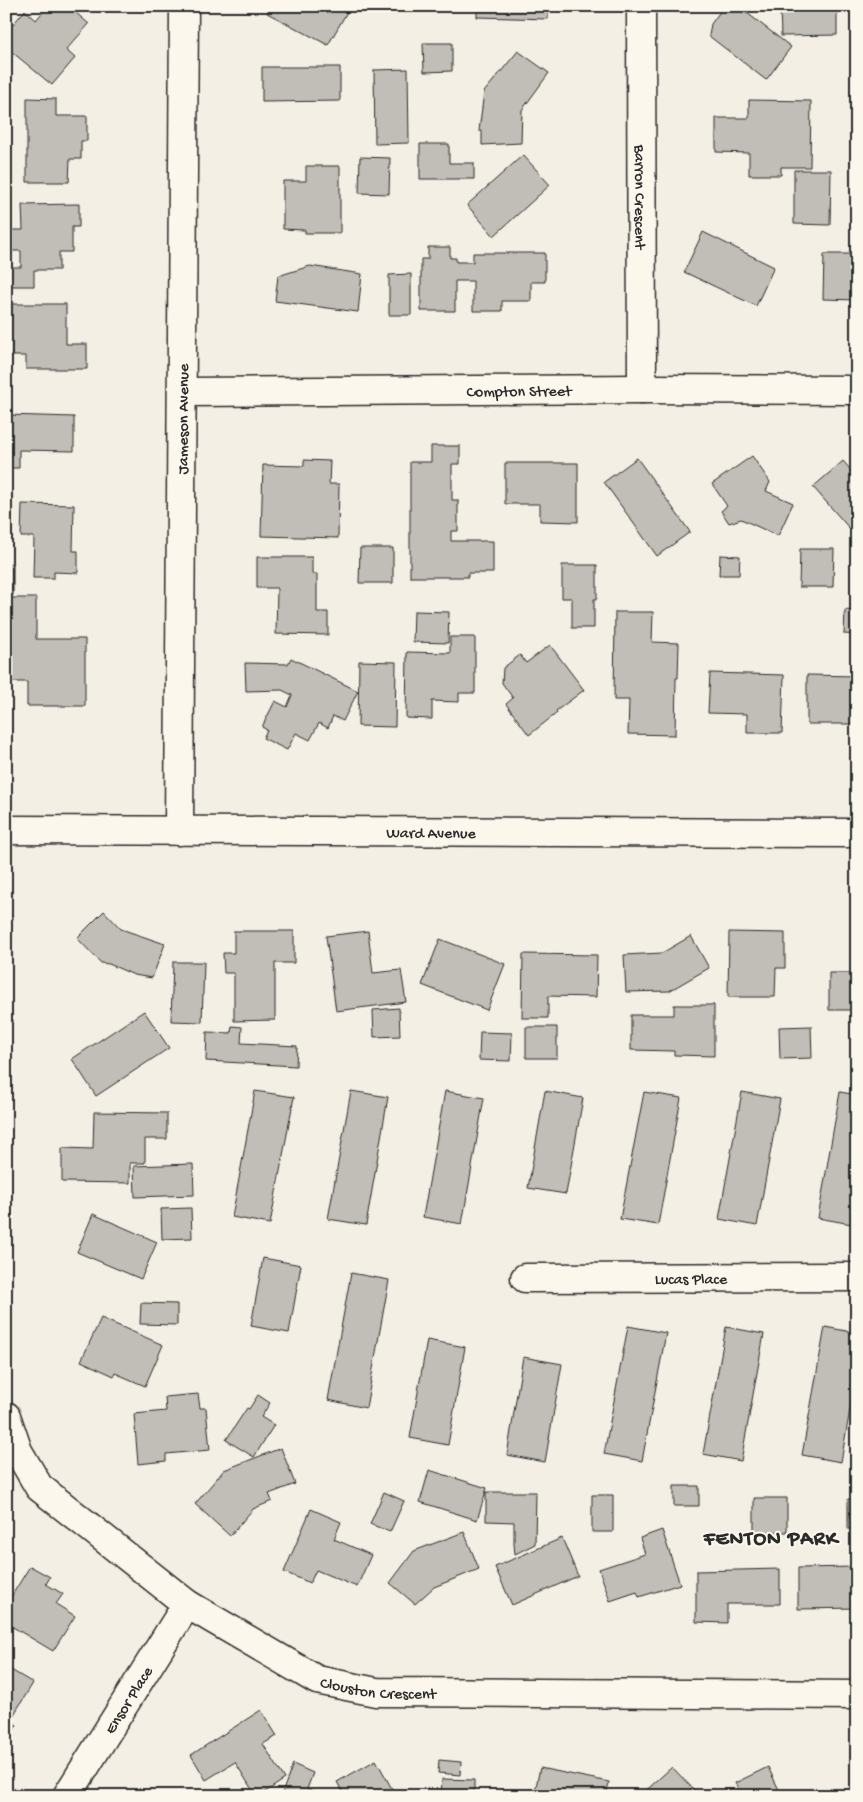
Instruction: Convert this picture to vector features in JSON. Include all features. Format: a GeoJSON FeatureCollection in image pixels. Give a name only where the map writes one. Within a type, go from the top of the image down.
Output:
{"type":"FeatureCollection","features":[{"type":"Feature","properties":{"kind":"street","name":"Jameson Avenue"},"geometry":{"type":"LineString","coordinates":[[179,831],[184,6]]}},
{"type":"Feature","properties":{"kind":"street","name":"Barron Crescent"},"geometry":{"type":"LineString","coordinates":[[641,6],[642,389]]}},
{"type":"Feature","properties":{"kind":"street","name":"Compton Street"},"geometry":{"type":"LineString","coordinates":[[183,392],[642,389],[857,390]]}},
{"type":"Feature","properties":{"kind":"street","name":"Ward Avenue"},"geometry":{"type":"LineString","coordinates":[[6,830],[857,833]]}},
{"type":"Feature","properties":{"kind":"street","name":"Lucas Place"},"geometry":{"type":"LineString","coordinates":[[524,1278],[857,1277]]}},
{"type":"Feature","properties":{"kind":"street","name":"Clouston Crescent"},"geometry":{"type":"LineString","coordinates":[[6,1416],[18,1451],[39,1488],[187,1604],[317,1680],[376,1692],[857,1696]]}},
{"type":"Feature","properties":{"kind":"street","name":"Ensor Place"},"geometry":{"type":"LineString","coordinates":[[67,1796],[187,1604]]}},
{"type":"Feature","properties":{"kind":"building"},"geometry":{"type":"Polygon","coordinates":[[[48,6],[68,6],[89,24],[66,50],[75,58],[52,85],[6,47],[6,33],[25,10],[36,20],[48,6]]]}},
{"type":"Feature","properties":{"kind":"building"},"geometry":{"type":"Polygon","coordinates":[[[270,6],[337,6],[347,12],[328,45],[267,13],[270,6]]]}},
{"type":"Feature","properties":{"kind":"building"},"geometry":{"type":"Polygon","coordinates":[[[477,6],[549,6],[548,19],[477,17],[477,6]]]}},
{"type":"Feature","properties":{"kind":"building"},"geometry":{"type":"Polygon","coordinates":[[[724,6],[738,6],[791,47],[766,80],[709,36],[711,24],[724,6]]]}},
{"type":"Feature","properties":{"kind":"building"},"geometry":{"type":"Polygon","coordinates":[[[780,6],[837,6],[837,35],[781,36],[780,6]]]}},
{"type":"Feature","properties":{"kind":"building"},"geometry":{"type":"Polygon","coordinates":[[[423,43],[452,43],[452,71],[424,72],[423,43]]]}},
{"type":"Feature","properties":{"kind":"building"},"geometry":{"type":"Polygon","coordinates":[[[518,51],[549,73],[522,110],[521,143],[482,145],[482,131],[479,131],[484,92],[518,51]]]}},
{"type":"Feature","properties":{"kind":"building"},"geometry":{"type":"Polygon","coordinates":[[[262,67],[340,67],[340,101],[262,102],[262,67]]]}},
{"type":"Feature","properties":{"kind":"building"},"geometry":{"type":"Polygon","coordinates":[[[408,69],[409,143],[375,144],[374,70],[408,69]]]}},
{"type":"Feature","properties":{"kind":"building"},"geometry":{"type":"Polygon","coordinates":[[[27,98],[56,99],[56,116],[87,116],[87,141],[81,141],[81,159],[70,159],[69,182],[27,182],[27,98]]]}},
{"type":"Feature","properties":{"kind":"building"},"geometry":{"type":"Polygon","coordinates":[[[749,100],[811,101],[810,167],[781,167],[781,175],[749,175],[749,153],[716,152],[716,118],[749,118],[749,100]]]}},
{"type":"Feature","properties":{"kind":"building"},"geometry":{"type":"Polygon","coordinates":[[[420,144],[449,144],[449,163],[474,163],[474,179],[420,179],[420,144]]]}},
{"type":"Feature","properties":{"kind":"building"},"geometry":{"type":"Polygon","coordinates":[[[523,155],[550,185],[494,236],[467,205],[523,155]]]}},
{"type":"Feature","properties":{"kind":"building"},"geometry":{"type":"Polygon","coordinates":[[[360,157],[390,158],[389,194],[359,193],[360,157]]]}},
{"type":"Feature","properties":{"kind":"building"},"geometry":{"type":"Polygon","coordinates":[[[306,166],[340,166],[340,233],[305,233],[305,230],[283,229],[283,181],[306,181],[306,166]]]}},
{"type":"Feature","properties":{"kind":"building"},"geometry":{"type":"Polygon","coordinates":[[[794,170],[831,170],[830,225],[794,224],[794,170]]]}},
{"type":"Feature","properties":{"kind":"building"},"geometry":{"type":"Polygon","coordinates":[[[79,204],[79,227],[72,227],[72,252],[59,252],[59,270],[34,270],[34,286],[6,286],[6,260],[10,260],[10,267],[21,267],[21,251],[10,251],[10,230],[23,230],[22,205],[79,204]]]}},
{"type":"Feature","properties":{"kind":"building"},"geometry":{"type":"Polygon","coordinates":[[[703,232],[774,267],[756,306],[684,272],[703,232]]]}},
{"type":"Feature","properties":{"kind":"building"},"geometry":{"type":"Polygon","coordinates":[[[428,247],[450,247],[450,258],[456,258],[456,262],[473,262],[473,253],[545,253],[545,282],[531,282],[531,301],[502,301],[502,311],[473,311],[473,281],[455,281],[455,311],[421,311],[421,259],[428,259],[428,247]]]}},
{"type":"Feature","properties":{"kind":"building"},"geometry":{"type":"Polygon","coordinates":[[[824,254],[857,254],[857,300],[823,299],[824,254]]]}},
{"type":"Feature","properties":{"kind":"building"},"geometry":{"type":"Polygon","coordinates":[[[310,266],[362,274],[358,312],[275,301],[278,276],[310,266]]]}},
{"type":"Feature","properties":{"kind":"building"},"geometry":{"type":"Polygon","coordinates":[[[411,274],[411,315],[389,315],[389,275],[411,274]]]}},
{"type":"Feature","properties":{"kind":"building"},"geometry":{"type":"Polygon","coordinates":[[[6,304],[66,304],[66,344],[87,344],[87,369],[26,369],[26,356],[6,356],[6,304]]]}},
{"type":"Feature","properties":{"kind":"building"},"geometry":{"type":"Polygon","coordinates":[[[6,360],[10,360],[10,389],[6,389],[6,360]]]}},
{"type":"Feature","properties":{"kind":"building"},"geometry":{"type":"Polygon","coordinates":[[[6,415],[74,417],[74,451],[19,450],[19,468],[6,468],[6,415]]]}},
{"type":"Feature","properties":{"kind":"building"},"geometry":{"type":"Polygon","coordinates":[[[431,446],[460,446],[460,464],[452,464],[452,500],[458,500],[458,531],[451,531],[451,541],[493,541],[493,573],[468,573],[468,577],[410,577],[410,462],[431,462],[431,446]]]}},
{"type":"Feature","properties":{"kind":"building"},"geometry":{"type":"Polygon","coordinates":[[[752,456],[770,482],[766,491],[793,503],[778,536],[741,519],[729,523],[721,511],[727,506],[712,484],[752,456]]]}},
{"type":"Feature","properties":{"kind":"building"},"geometry":{"type":"Polygon","coordinates":[[[637,458],[690,532],[657,556],[604,482],[637,458]]]}},
{"type":"Feature","properties":{"kind":"building"},"geometry":{"type":"Polygon","coordinates":[[[304,460],[330,461],[329,484],[339,484],[338,538],[261,536],[263,465],[304,466],[304,460]]]}},
{"type":"Feature","properties":{"kind":"building"},"geometry":{"type":"Polygon","coordinates":[[[843,461],[857,477],[857,537],[813,487],[843,461]]]}},
{"type":"Feature","properties":{"kind":"building"},"geometry":{"type":"Polygon","coordinates":[[[505,463],[578,463],[578,522],[540,521],[540,504],[505,504],[505,463]]]}},
{"type":"Feature","properties":{"kind":"building"},"geometry":{"type":"Polygon","coordinates":[[[22,504],[74,505],[73,551],[78,551],[78,573],[54,572],[54,578],[33,578],[34,537],[21,537],[22,504]]]}},
{"type":"Feature","properties":{"kind":"building"},"geometry":{"type":"Polygon","coordinates":[[[360,548],[393,548],[393,583],[359,583],[360,548]]]}},
{"type":"Feature","properties":{"kind":"building"},"geometry":{"type":"Polygon","coordinates":[[[800,549],[834,549],[833,587],[799,587],[800,549]]]}},
{"type":"Feature","properties":{"kind":"building"},"geometry":{"type":"Polygon","coordinates":[[[720,555],[740,556],[739,575],[719,575],[720,555]]]}},
{"type":"Feature","properties":{"kind":"building"},"geometry":{"type":"Polygon","coordinates":[[[257,557],[312,557],[312,574],[317,574],[317,612],[328,612],[328,635],[276,634],[277,588],[257,588],[257,557]]]}},
{"type":"Feature","properties":{"kind":"building"},"geometry":{"type":"Polygon","coordinates":[[[6,564],[13,564],[13,595],[6,595],[6,564]]]}},
{"type":"Feature","properties":{"kind":"building"},"geometry":{"type":"Polygon","coordinates":[[[562,565],[597,565],[597,599],[594,599],[594,628],[572,628],[572,598],[562,598],[562,565]]]}},
{"type":"Feature","properties":{"kind":"building"},"geometry":{"type":"Polygon","coordinates":[[[6,598],[36,598],[36,639],[85,639],[85,706],[27,706],[27,682],[6,682],[6,598]]]}},
{"type":"Feature","properties":{"kind":"building"},"geometry":{"type":"Polygon","coordinates":[[[845,610],[857,611],[857,635],[844,634],[845,610]]]}},
{"type":"Feature","properties":{"kind":"building"},"geometry":{"type":"Polygon","coordinates":[[[414,611],[449,612],[448,643],[413,642],[414,611]]]}},
{"type":"Feature","properties":{"kind":"building"},"geometry":{"type":"Polygon","coordinates":[[[615,612],[653,612],[652,642],[679,643],[675,735],[628,734],[629,700],[614,700],[615,612]]]}},
{"type":"Feature","properties":{"kind":"building"},"geometry":{"type":"Polygon","coordinates":[[[450,637],[475,637],[475,693],[459,693],[459,702],[432,701],[432,719],[406,718],[407,652],[450,653],[450,637]]]}},
{"type":"Feature","properties":{"kind":"building"},"geometry":{"type":"Polygon","coordinates":[[[550,645],[584,690],[529,735],[506,704],[513,698],[502,683],[503,668],[520,655],[526,663],[550,645]]]}},
{"type":"Feature","properties":{"kind":"building"},"geometry":{"type":"Polygon","coordinates":[[[291,658],[358,691],[343,721],[333,716],[328,728],[319,723],[310,740],[296,733],[287,750],[263,738],[267,730],[262,727],[275,701],[287,707],[292,695],[282,690],[246,691],[245,663],[288,664],[291,658]]]}},
{"type":"Feature","properties":{"kind":"building"},"geometry":{"type":"Polygon","coordinates":[[[359,661],[396,662],[395,727],[358,726],[359,661]]]}},
{"type":"Feature","properties":{"kind":"building"},"geometry":{"type":"Polygon","coordinates":[[[710,673],[784,675],[782,733],[747,733],[747,714],[708,713],[710,673]]]}},
{"type":"Feature","properties":{"kind":"building"},"geometry":{"type":"Polygon","coordinates":[[[807,675],[857,676],[857,724],[807,724],[807,675]]]}},
{"type":"Feature","properties":{"kind":"building"},"geometry":{"type":"Polygon","coordinates":[[[104,911],[121,929],[165,944],[152,978],[134,975],[109,964],[101,963],[77,938],[104,911]]]}},
{"type":"Feature","properties":{"kind":"building"},"geometry":{"type":"Polygon","coordinates":[[[234,931],[294,931],[294,963],[275,963],[275,1020],[234,1021],[234,973],[224,973],[223,953],[234,953],[234,931]]]}},
{"type":"Feature","properties":{"kind":"building"},"geometry":{"type":"Polygon","coordinates":[[[368,931],[373,973],[401,970],[406,1002],[336,1011],[326,936],[368,931]]]}},
{"type":"Feature","properties":{"kind":"building"},"geometry":{"type":"Polygon","coordinates":[[[729,932],[785,933],[785,968],[776,968],[775,997],[728,997],[729,932]]]}},
{"type":"Feature","properties":{"kind":"building"},"geometry":{"type":"Polygon","coordinates":[[[691,936],[709,968],[669,991],[626,992],[624,955],[662,953],[691,936]]]}},
{"type":"Feature","properties":{"kind":"building"},"geometry":{"type":"Polygon","coordinates":[[[440,939],[505,964],[487,1010],[422,985],[440,939]]]}},
{"type":"Feature","properties":{"kind":"building"},"geometry":{"type":"Polygon","coordinates":[[[523,954],[597,955],[596,997],[548,996],[548,1018],[522,1018],[523,954]]]}},
{"type":"Feature","properties":{"kind":"building"},"geometry":{"type":"Polygon","coordinates":[[[173,962],[204,962],[202,1022],[171,1021],[173,962]]]}},
{"type":"Feature","properties":{"kind":"building"},"geometry":{"type":"Polygon","coordinates":[[[829,973],[857,973],[857,1010],[829,1010],[829,973]]]}},
{"type":"Feature","properties":{"kind":"building"},"geometry":{"type":"Polygon","coordinates":[[[674,1005],[714,1005],[714,1056],[674,1055],[674,1051],[631,1050],[631,1015],[674,1015],[674,1005]]]}},
{"type":"Feature","properties":{"kind":"building"},"geometry":{"type":"Polygon","coordinates":[[[399,1008],[400,1036],[374,1037],[373,1010],[399,1008]]]}},
{"type":"Feature","properties":{"kind":"building"},"geometry":{"type":"Polygon","coordinates":[[[144,1011],[169,1048],[96,1096],[72,1059],[144,1011]]]}},
{"type":"Feature","properties":{"kind":"building"},"geometry":{"type":"Polygon","coordinates":[[[232,1026],[242,1027],[241,1043],[297,1046],[296,1066],[206,1061],[207,1032],[231,1033],[232,1026]]]}},
{"type":"Feature","properties":{"kind":"building"},"geometry":{"type":"Polygon","coordinates":[[[811,1026],[812,1058],[780,1059],[779,1027],[811,1026]]]}},
{"type":"Feature","properties":{"kind":"building"},"geometry":{"type":"Polygon","coordinates":[[[526,1027],[557,1027],[557,1058],[526,1058],[526,1027]]]}},
{"type":"Feature","properties":{"kind":"building"},"geometry":{"type":"Polygon","coordinates":[[[480,1032],[512,1033],[511,1061],[479,1060],[480,1032]]]}},
{"type":"Feature","properties":{"kind":"building"},"geometry":{"type":"Polygon","coordinates":[[[255,1091],[294,1097],[270,1224],[232,1217],[255,1091]]]}},
{"type":"Feature","properties":{"kind":"building"},"geometry":{"type":"Polygon","coordinates":[[[351,1091],[388,1097],[366,1225],[328,1219],[351,1091]]]}},
{"type":"Feature","properties":{"kind":"building"},"geometry":{"type":"Polygon","coordinates":[[[445,1091],[484,1098],[462,1224],[423,1217],[445,1091]]]}},
{"type":"Feature","properties":{"kind":"building"},"geometry":{"type":"Polygon","coordinates":[[[545,1091],[583,1098],[566,1194],[528,1188],[545,1091]]]}},
{"type":"Feature","properties":{"kind":"building"},"geometry":{"type":"Polygon","coordinates":[[[644,1092],[681,1098],[658,1225],[620,1219],[644,1092]]]}},
{"type":"Feature","properties":{"kind":"building"},"geometry":{"type":"Polygon","coordinates":[[[742,1092],[780,1099],[757,1226],[719,1219],[742,1092]]]}},
{"type":"Feature","properties":{"kind":"building"},"geometry":{"type":"Polygon","coordinates":[[[840,1092],[857,1095],[857,1225],[818,1218],[840,1092]]]}},
{"type":"Feature","properties":{"kind":"building"},"geometry":{"type":"Polygon","coordinates":[[[94,1112],[167,1113],[167,1139],[145,1139],[145,1163],[130,1163],[130,1183],[62,1182],[62,1148],[93,1149],[94,1112]]]}},
{"type":"Feature","properties":{"kind":"building"},"geometry":{"type":"Polygon","coordinates":[[[193,1164],[194,1195],[135,1197],[134,1166],[193,1164]]]}},
{"type":"Feature","properties":{"kind":"building"},"geometry":{"type":"Polygon","coordinates":[[[191,1208],[192,1238],[162,1239],[161,1209],[191,1208]]]}},
{"type":"Feature","properties":{"kind":"building"},"geometry":{"type":"Polygon","coordinates":[[[93,1214],[157,1242],[141,1279],[77,1252],[93,1214]]]}},
{"type":"Feature","properties":{"kind":"building"},"geometry":{"type":"Polygon","coordinates":[[[263,1258],[301,1265],[289,1333],[251,1326],[263,1258]]]}},
{"type":"Feature","properties":{"kind":"building"},"geometry":{"type":"Polygon","coordinates":[[[351,1273],[389,1280],[366,1408],[328,1400],[351,1273]]]}},
{"type":"Feature","properties":{"kind":"building"},"geometry":{"type":"Polygon","coordinates":[[[141,1303],[177,1304],[177,1325],[140,1324],[141,1303]]]}},
{"type":"Feature","properties":{"kind":"building"},"geometry":{"type":"Polygon","coordinates":[[[101,1318],[163,1345],[145,1386],[115,1373],[114,1376],[81,1361],[101,1318]]]}},
{"type":"Feature","properties":{"kind":"building"},"geometry":{"type":"Polygon","coordinates":[[[628,1326],[666,1333],[642,1461],[604,1454],[628,1326]]]}},
{"type":"Feature","properties":{"kind":"building"},"geometry":{"type":"Polygon","coordinates":[[[726,1327],[764,1334],[741,1461],[703,1454],[726,1327]]]}},
{"type":"Feature","properties":{"kind":"building"},"geometry":{"type":"Polygon","coordinates":[[[825,1327],[857,1333],[857,1369],[841,1462],[802,1455],[825,1327]]]}},
{"type":"Feature","properties":{"kind":"building"},"geometry":{"type":"Polygon","coordinates":[[[427,1340],[465,1347],[448,1445],[410,1438],[427,1340]]]}},
{"type":"Feature","properties":{"kind":"building"},"geometry":{"type":"Polygon","coordinates":[[[523,1357],[562,1364],[545,1462],[507,1455],[523,1357]]]}},
{"type":"Feature","properties":{"kind":"building"},"geometry":{"type":"Polygon","coordinates":[[[198,1394],[200,1408],[206,1408],[210,1450],[166,1454],[166,1461],[138,1464],[134,1414],[166,1411],[165,1397],[198,1394]]]}},
{"type":"Feature","properties":{"kind":"building"},"geometry":{"type":"Polygon","coordinates":[[[258,1395],[270,1403],[261,1417],[274,1425],[254,1457],[226,1440],[258,1395]]]}},
{"type":"Feature","properties":{"kind":"building"},"geometry":{"type":"Polygon","coordinates":[[[281,1448],[295,1484],[269,1494],[272,1501],[253,1509],[230,1536],[195,1504],[224,1470],[281,1448]]]}},
{"type":"Feature","properties":{"kind":"building"},"geometry":{"type":"Polygon","coordinates":[[[429,1470],[487,1488],[477,1520],[420,1502],[429,1470]]]}},
{"type":"Feature","properties":{"kind":"building"},"geometry":{"type":"Polygon","coordinates":[[[674,1486],[699,1486],[699,1506],[674,1506],[674,1486]]]}},
{"type":"Feature","properties":{"kind":"building"},"geometry":{"type":"Polygon","coordinates":[[[384,1492],[404,1501],[390,1532],[370,1524],[384,1492]]]}},
{"type":"Feature","properties":{"kind":"building"},"geometry":{"type":"Polygon","coordinates":[[[486,1492],[536,1492],[535,1544],[515,1554],[514,1522],[486,1521],[486,1492]]]}},
{"type":"Feature","properties":{"kind":"building"},"geometry":{"type":"Polygon","coordinates":[[[592,1495],[613,1495],[613,1532],[592,1532],[592,1495]]]}},
{"type":"Feature","properties":{"kind":"building"},"geometry":{"type":"Polygon","coordinates":[[[754,1498],[787,1498],[787,1532],[754,1532],[754,1498]]]}},
{"type":"Feature","properties":{"kind":"building"},"geometry":{"type":"Polygon","coordinates":[[[848,1499],[857,1499],[857,1529],[848,1529],[848,1499]]]}},
{"type":"Feature","properties":{"kind":"building"},"geometry":{"type":"Polygon","coordinates":[[[311,1509],[341,1522],[334,1539],[371,1555],[357,1587],[316,1570],[310,1583],[284,1572],[311,1509]]]}},
{"type":"Feature","properties":{"kind":"building"},"geometry":{"type":"Polygon","coordinates":[[[662,1530],[680,1584],[639,1597],[637,1592],[610,1601],[599,1569],[645,1554],[640,1538],[662,1530]]]}},
{"type":"Feature","properties":{"kind":"building"},"geometry":{"type":"Polygon","coordinates":[[[464,1532],[479,1569],[434,1587],[415,1604],[390,1583],[414,1551],[464,1532]]]}},
{"type":"Feature","properties":{"kind":"building"},"geometry":{"type":"Polygon","coordinates":[[[562,1538],[578,1576],[512,1605],[495,1567],[562,1538]]]}},
{"type":"Feature","properties":{"kind":"building"},"geometry":{"type":"Polygon","coordinates":[[[30,1566],[50,1577],[46,1584],[63,1594],[56,1604],[75,1616],[53,1651],[6,1623],[6,1605],[30,1566]]]}},
{"type":"Feature","properties":{"kind":"building"},"geometry":{"type":"Polygon","coordinates":[[[857,1567],[857,1608],[798,1609],[798,1568],[857,1567]]]}},
{"type":"Feature","properties":{"kind":"building"},"geometry":{"type":"Polygon","coordinates":[[[780,1569],[780,1604],[727,1604],[727,1623],[696,1622],[696,1571],[780,1569]]]}},
{"type":"Feature","properties":{"kind":"building"},"geometry":{"type":"Polygon","coordinates":[[[6,1667],[33,1683],[10,1721],[17,1725],[6,1741],[6,1667]]]}},
{"type":"Feature","properties":{"kind":"building"},"geometry":{"type":"Polygon","coordinates":[[[261,1710],[277,1736],[263,1744],[285,1779],[259,1796],[256,1796],[235,1762],[206,1780],[191,1755],[261,1710]]]}},
{"type":"Feature","properties":{"kind":"building"},"geometry":{"type":"Polygon","coordinates":[[[376,1760],[396,1796],[345,1796],[337,1782],[376,1760]]]}},
{"type":"Feature","properties":{"kind":"building"},"geometry":{"type":"Polygon","coordinates":[[[439,1760],[461,1762],[460,1775],[438,1773],[439,1760]]]}},
{"type":"Feature","properties":{"kind":"building"},"geometry":{"type":"Polygon","coordinates":[[[293,1764],[313,1773],[307,1789],[313,1792],[311,1796],[281,1796],[293,1764]]]}},
{"type":"Feature","properties":{"kind":"building"},"geometry":{"type":"Polygon","coordinates":[[[672,1767],[698,1794],[696,1796],[640,1796],[672,1767]]]}},
{"type":"Feature","properties":{"kind":"building"},"geometry":{"type":"Polygon","coordinates":[[[768,1767],[782,1796],[738,1796],[741,1794],[735,1783],[768,1767]]]}},
{"type":"Feature","properties":{"kind":"building"},"geometry":{"type":"Polygon","coordinates":[[[540,1768],[609,1782],[606,1796],[534,1796],[540,1768]]]}},
{"type":"Feature","properties":{"kind":"building"},"geometry":{"type":"Polygon","coordinates":[[[442,1779],[474,1780],[474,1796],[441,1796],[442,1779]]]}},
{"type":"Feature","properties":{"kind":"building"},"geometry":{"type":"Polygon","coordinates":[[[834,1791],[857,1791],[857,1796],[834,1796],[834,1791]]]}},
{"type":"Feature","properties":{"kind":"district","name":"FENTON PARK"},"geometry":{"type":"Point","coordinates":[771,1537]}}]}
